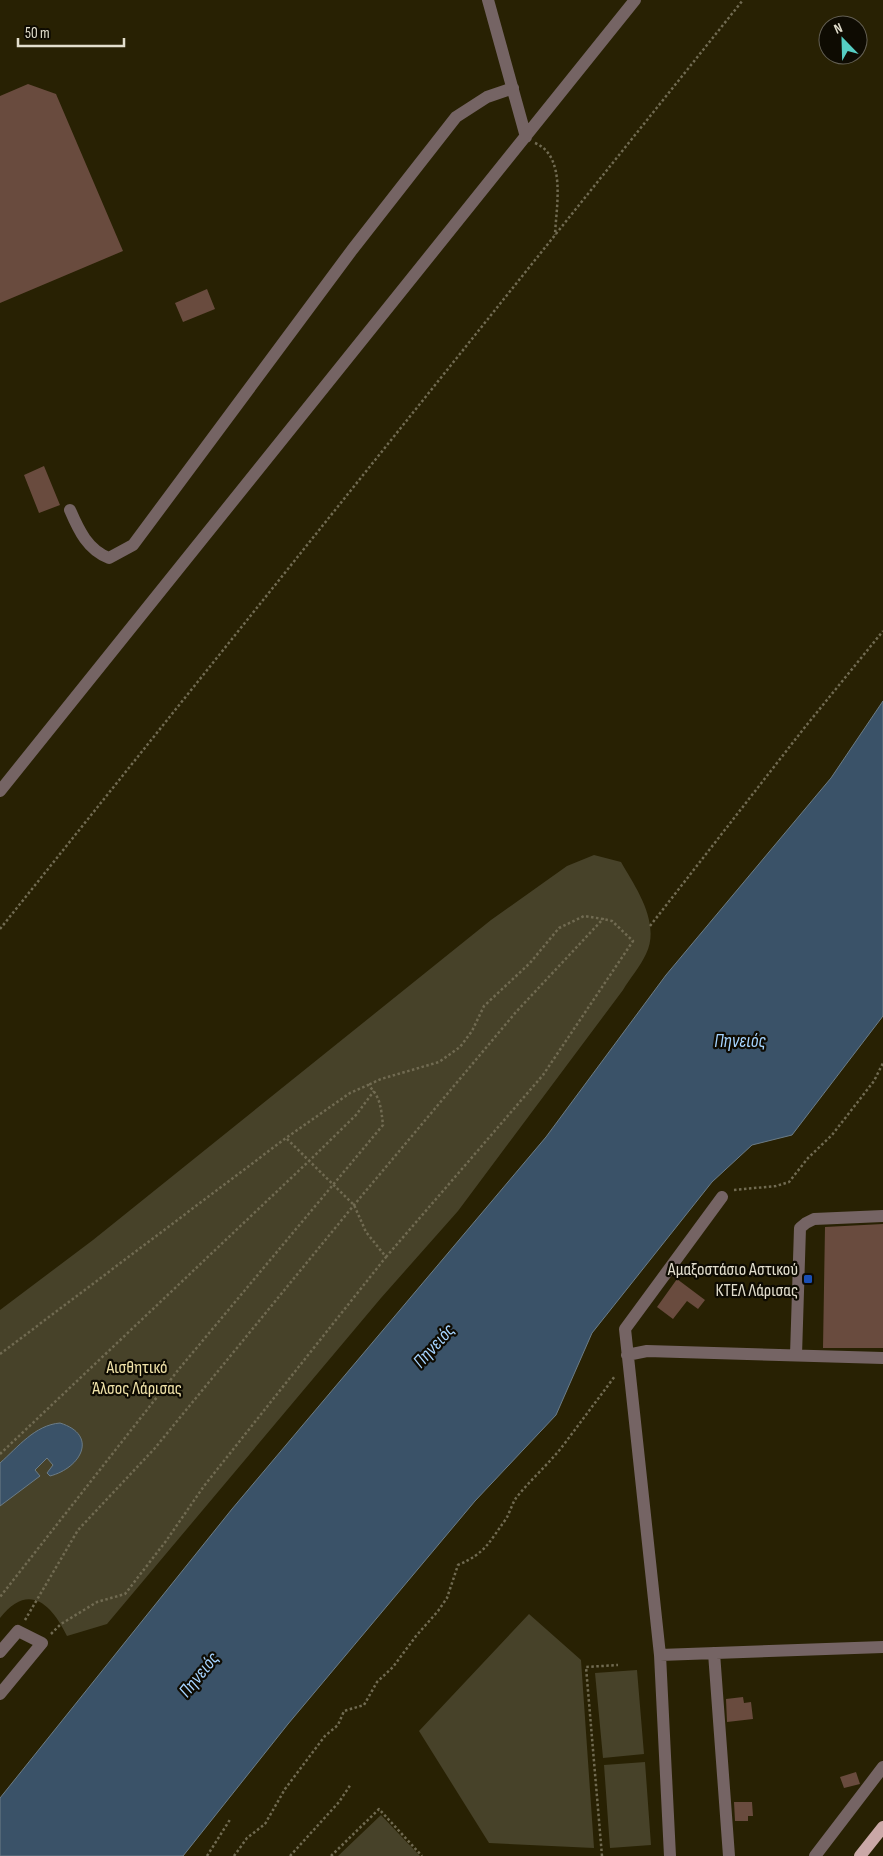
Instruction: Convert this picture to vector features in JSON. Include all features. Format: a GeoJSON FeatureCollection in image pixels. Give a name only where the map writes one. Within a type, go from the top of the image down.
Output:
{"type":"FeatureCollection","features":[{"type":"Feature","properties":{"kind":"main road"},"geometry":{"type":"LineString","coordinates":[[860,1856],[883,1827]]}},
{"type":"Feature","properties":{"kind":"street"},"geometry":{"type":"LineString","coordinates":[[488,0],[526,137]]}},
{"type":"Feature","properties":{"kind":"street"},"geometry":{"type":"LineString","coordinates":[[0,791],[635,0]]}},
{"type":"Feature","properties":{"kind":"street"},"geometry":{"type":"LineString","coordinates":[[70,510],[80,534],[97,554],[109,558],[133,545],[352,250],[456,117],[487,97],[512,88]]}},
{"type":"Feature","properties":{"kind":"street"},"geometry":{"type":"LineString","coordinates":[[670,1856],[660,1655],[625,1337],[627,1324],[722,1197]]}},
{"type":"Feature","properties":{"kind":"street"},"geometry":{"type":"LineString","coordinates":[[796,1355],[800,1228],[806,1222],[814,1219],[883,1216]]}},
{"type":"Feature","properties":{"kind":"street"},"geometry":{"type":"LineString","coordinates":[[627,1355],[647,1351],[883,1358]]}},
{"type":"Feature","properties":{"kind":"street"},"geometry":{"type":"LineString","coordinates":[[0,1652],[18,1631],[42,1643],[0,1694]]}},
{"type":"Feature","properties":{"kind":"street"},"geometry":{"type":"LineString","coordinates":[[660,1655],[883,1647]]}},
{"type":"Feature","properties":{"kind":"street"},"geometry":{"type":"LineString","coordinates":[[714,1653],[729,1856]]}},
{"type":"Feature","properties":{"kind":"street"},"geometry":{"type":"LineString","coordinates":[[815,1856],[883,1767]]}},
{"type":"Feature","properties":{"kind":"path"},"geometry":{"type":"LineString","coordinates":[[0,929],[743,0]]}},
{"type":"Feature","properties":{"kind":"path"},"geometry":{"type":"LineString","coordinates":[[526,137],[541,145],[552,160],[555,170],[555,235]]}},
{"type":"Feature","properties":{"kind":"path"},"geometry":{"type":"LineString","coordinates":[[650,926],[805,727],[883,632]]}},
{"type":"Feature","properties":{"kind":"path"},"geometry":{"type":"LineString","coordinates":[[0,1354],[286,1138],[350,1093],[381,1079],[439,1062],[460,1046],[472,1031],[484,1006],[530,963],[559,928],[584,916],[602,919],[612,921],[632,941],[542,1075],[386,1257],[204,1486],[166,1541],[125,1594],[97,1602],[61,1624],[42,1643]]}},
{"type":"Feature","properties":{"kind":"path"},"geometry":{"type":"LineString","coordinates":[[18,1631],[78,1530],[155,1448],[354,1205],[516,1012],[602,919]]}},
{"type":"Feature","properties":{"kind":"path"},"geometry":{"type":"LineString","coordinates":[[722,1197],[733,1190],[776,1186],[789,1182],[808,1158],[832,1135],[874,1081],[883,1063]]}},
{"type":"Feature","properties":{"kind":"path"},"geometry":{"type":"LineString","coordinates":[[0,1597],[179,1368],[383,1125],[380,1101],[374,1091],[368,1086]]}},
{"type":"Feature","properties":{"kind":"path"},"geometry":{"type":"LineString","coordinates":[[0,1454],[309,1161],[356,1115],[374,1091]]}},
{"type":"Feature","properties":{"kind":"path"},"geometry":{"type":"LineString","coordinates":[[286,1138],[354,1205],[366,1232],[386,1257]]}},
{"type":"Feature","properties":{"kind":"path"},"geometry":{"type":"LineString","coordinates":[[234,1856],[247,1838],[265,1824],[285,1789],[310,1754],[325,1736],[338,1725],[344,1711],[364,1705],[377,1682],[393,1667],[416,1636],[433,1620],[447,1598],[458,1565],[476,1557],[490,1543],[515,1500],[564,1444],[579,1422],[598,1400],[598,1395],[615,1376]]}},
{"type":"Feature","properties":{"kind":"path"},"geometry":{"type":"LineString","coordinates":[[602,1856],[586,1667],[618,1665]]}},
{"type":"Feature","properties":{"kind":"path"},"geometry":{"type":"LineString","coordinates":[[290,1856],[339,1802],[351,1784]]}},
{"type":"Feature","properties":{"kind":"path"},"geometry":{"type":"LineString","coordinates":[[331,1856],[379,1809],[422,1856]]}},
{"type":"Feature","properties":{"kind":"path"},"geometry":{"type":"LineString","coordinates":[[207,1856],[231,1818]]}},
{"type":"Feature","properties":{"kind":"green space","name":"Αισθητικό Άλσος Λάρισας"},"geometry":{"type":"Polygon","coordinates":[[[594,855],[621,862],[639,894],[649,918],[651,930],[646,954],[623,990],[458,1211],[381,1298],[107,1624],[67,1636],[54,1614],[46,1606],[38,1601],[29,1599],[20,1601],[10,1607],[0,1618],[0,1310],[93,1240],[491,920],[567,866],[594,855]]]}},
{"type":"Feature","properties":{"kind":"green space"},"geometry":{"type":"Polygon","coordinates":[[[529,1614],[581,1660],[594,1848],[489,1843],[419,1731],[529,1614]]]}},
{"type":"Feature","properties":{"kind":"green space"},"geometry":{"type":"Polygon","coordinates":[[[637,1670],[644,1754],[603,1758],[595,1673],[637,1670]]]}},
{"type":"Feature","properties":{"kind":"green space"},"geometry":{"type":"Polygon","coordinates":[[[645,1762],[651,1845],[610,1848],[604,1765],[645,1762]]]}},
{"type":"Feature","properties":{"kind":"green space"},"geometry":{"type":"Polygon","coordinates":[[[381,1815],[420,1856],[338,1856],[381,1815]]]}},
{"type":"Feature","properties":{"kind":"water","name":"Πηνειός"},"geometry":{"type":"Polygon","coordinates":[[[883,701],[883,1016],[792,1135],[752,1145],[712,1182],[592,1333],[556,1415],[475,1501],[288,1724],[183,1856],[0,1856],[0,1798],[232,1509],[546,1137],[666,975],[831,778],[883,701]]]}},
{"type":"Feature","properties":{"kind":"water"},"geometry":{"type":"Polygon","coordinates":[[[60,1423],[72,1428],[79,1435],[82,1443],[77,1459],[61,1472],[50,1476],[47,1473],[53,1465],[47,1458],[35,1470],[40,1476],[0,1506],[0,1463],[35,1432],[60,1423]]]}},
{"type":"Feature","properties":{"kind":"building"},"geometry":{"type":"Polygon","coordinates":[[[28,84],[56,94],[123,251],[0,303],[0,96],[28,84]]]}},
{"type":"Feature","properties":{"kind":"building"},"geometry":{"type":"Polygon","coordinates":[[[207,289],[215,309],[183,322],[175,303],[207,289]]]}},
{"type":"Feature","properties":{"kind":"building"},"geometry":{"type":"Polygon","coordinates":[[[44,466],[60,505],[39,513],[24,475],[44,466]]]}},
{"type":"Feature","properties":{"kind":"building"},"geometry":{"type":"Polygon","coordinates":[[[883,1224],[883,1348],[823,1348],[825,1227],[883,1224]]]}},
{"type":"Feature","properties":{"kind":"building"},"geometry":{"type":"Polygon","coordinates":[[[677,1279],[705,1300],[698,1309],[687,1301],[673,1319],[657,1307],[677,1279]]]}},
{"type":"Feature","properties":{"kind":"building"},"geometry":{"type":"Polygon","coordinates":[[[743,1697],[744,1703],[751,1702],[753,1719],[727,1722],[726,1699],[743,1697]]]}},
{"type":"Feature","properties":{"kind":"building"},"geometry":{"type":"Polygon","coordinates":[[[856,1772],[860,1784],[844,1788],[840,1777],[856,1772]]]}},
{"type":"Feature","properties":{"kind":"building"},"geometry":{"type":"Polygon","coordinates":[[[734,1802],[752,1802],[753,1816],[748,1816],[748,1821],[735,1821],[734,1802]]]}},
{"type":"Feature","properties":{"kind":"place","name":"Αμαξοστάσιο Αστικού ΚΤΕΛ Λάρισας"},"geometry":{"type":"Point","coordinates":[808,1279]}}]}
